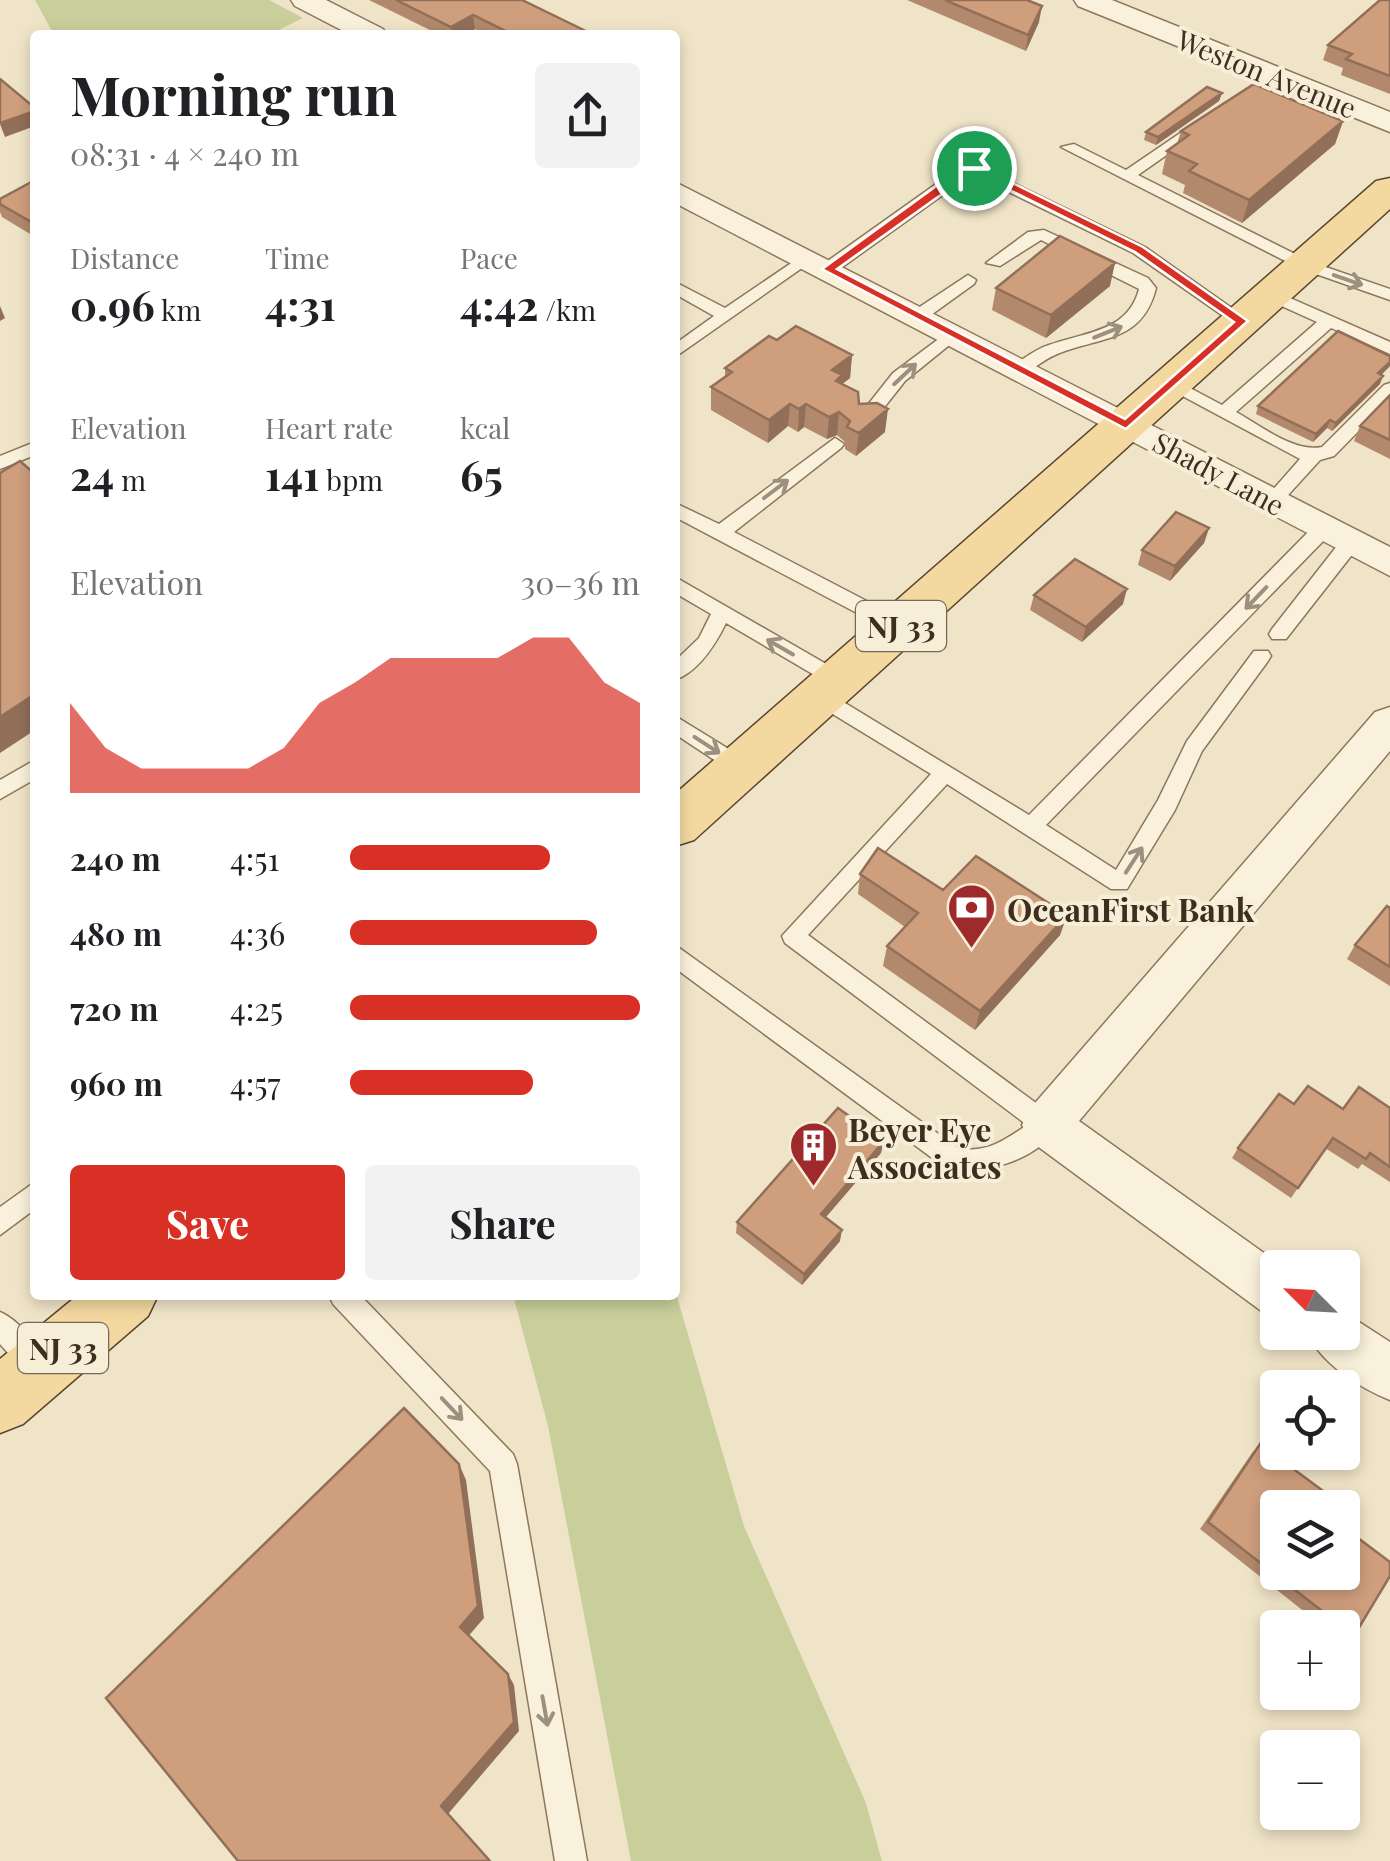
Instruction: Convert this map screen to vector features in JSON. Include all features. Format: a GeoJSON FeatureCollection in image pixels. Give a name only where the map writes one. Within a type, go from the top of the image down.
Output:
{"type":"FeatureCollection","features":[{"type":"Feature","properties":{"kind":"main road","name":"NJ 33"},"geometry":{"type":"LineString","coordinates":[[680,820],[1390,189]]}},
{"type":"Feature","properties":{"kind":"main road","name":"NJ 33"},"geometry":{"type":"LineString","coordinates":[[13,1365],[118,1300]]}},
{"type":"Feature","properties":{"kind":"street"},"geometry":{"type":"LineString","coordinates":[[305,0],[363,30]]}},
{"type":"Feature","properties":{"kind":"street","name":"Weston Avenue"},"geometry":{"type":"LineString","coordinates":[[1088,0],[1268,80],[1390,122]]}},
{"type":"Feature","properties":{"kind":"street","name":"Shady Lane"},"geometry":{"type":"LineString","coordinates":[[680,194],[1390,563]]}},
{"type":"Feature","properties":{"kind":"street"},"geometry":{"type":"LineString","coordinates":[[1260,1279],[1046,1125],[1390,722]]}},
{"type":"Feature","properties":{"kind":"street"},"geometry":{"type":"LineString","coordinates":[[1357,1350],[1390,1374]]}},
{"type":"Feature","properties":{"kind":"lane"},"geometry":{"type":"LineString","coordinates":[[1127,176],[1217,114]]}},
{"type":"Feature","properties":{"kind":"lane"},"geometry":{"type":"LineString","coordinates":[[1070,147],[1305,265],[1390,295]]}},
{"type":"Feature","properties":{"kind":"lane"},"geometry":{"type":"LineString","coordinates":[[680,348],[726,316],[974,168],[1161,264],[1257,308],[1329,321],[1390,350]]}},
{"type":"Feature","properties":{"kind":"lane"},"geometry":{"type":"LineString","coordinates":[[994,263],[1034,235],[1044,235],[1148,288]]}},
{"type":"Feature","properties":{"kind":"lane"},"geometry":{"type":"LineString","coordinates":[[1020,369],[1048,350],[1130,323],[1140,312],[1161,264]]}},
{"type":"Feature","properties":{"kind":"lane"},"geometry":{"type":"LineString","coordinates":[[918,316],[968,280]]}},
{"type":"Feature","properties":{"kind":"lane"},"geometry":{"type":"LineString","coordinates":[[680,290],[726,316]]}},
{"type":"Feature","properties":{"kind":"lane"},"geometry":{"type":"LineString","coordinates":[[1224,413],[1329,321]]}},
{"type":"Feature","properties":{"kind":"lane"},"geometry":{"type":"LineString","coordinates":[[864,420],[900,377],[952,334]]}},
{"type":"Feature","properties":{"kind":"lane"},"geometry":{"type":"LineString","coordinates":[[1171,385],[1297,452],[1314,455],[1328,452],[1390,389]]}},
{"type":"Feature","properties":{"kind":"lane"},"geometry":{"type":"LineString","coordinates":[[718,534],[835,444]]}},
{"type":"Feature","properties":{"kind":"lane"},"geometry":{"type":"LineString","coordinates":[[0,463],[30,450]]}},
{"type":"Feature","properties":{"kind":"lane"},"geometry":{"type":"LineString","coordinates":[[1272,501],[1314,455]]}},
{"type":"Feature","properties":{"kind":"lane"},"geometry":{"type":"LineString","coordinates":[[680,512],[900,627]]}},
{"type":"Feature","properties":{"kind":"lane"},"geometry":{"type":"LineString","coordinates":[[1279,634],[1337,535]]}},
{"type":"Feature","properties":{"kind":"lane"},"geometry":{"type":"LineString","coordinates":[[1033,825],[1337,535]]}},
{"type":"Feature","properties":{"kind":"lane"},"geometry":{"type":"LineString","coordinates":[[680,590],[720,613],[945,772],[1033,825],[1119,884],[1167,804],[1201,736],[1260,656]]}},
{"type":"Feature","properties":{"kind":"lane"},"geometry":{"type":"LineString","coordinates":[[680,669],[707,642],[720,613]]}},
{"type":"Feature","properties":{"kind":"lane"},"geometry":{"type":"LineString","coordinates":[[680,727],[738,765]]}},
{"type":"Feature","properties":{"kind":"lane"},"geometry":{"type":"LineString","coordinates":[[0,791],[30,771]]}},
{"type":"Feature","properties":{"kind":"lane"},"geometry":{"type":"LineString","coordinates":[[680,959],[952,1158],[982,1162],[1003,1154],[1046,1125],[793,936],[945,772]]}},
{"type":"Feature","properties":{"kind":"lane"},"geometry":{"type":"LineString","coordinates":[[0,1223],[30,1198]]}},
{"type":"Feature","properties":{"kind":"lane"},"geometry":{"type":"LineString","coordinates":[[347,1300],[502,1464],[571,1861]]}},
{"type":"Feature","properties":{"kind":"green space"},"geometry":{"type":"Polygon","coordinates":[[[35,0],[269,0],[303,18],[278,30],[51,30],[35,0]]]}},
{"type":"Feature","properties":{"kind":"green space"},"geometry":{"type":"Polygon","coordinates":[[[514,1300],[678,1300],[744,1526],[866,1803],[882,1861],[631,1861],[548,1426],[514,1300]]]}},
{"type":"Feature","properties":{"kind":"building"},"geometry":{"type":"Polygon","coordinates":[[[396,0],[522,0],[584,30],[504,30],[473,15],[451,27],[396,0]]]}},
{"type":"Feature","properties":{"kind":"building"},"geometry":{"type":"Polygon","coordinates":[[[945,0],[1027,0],[1042,6],[1028,35],[945,0]]]}},
{"type":"Feature","properties":{"kind":"building"},"geometry":{"type":"Polygon","coordinates":[[[1380,0],[1390,0],[1390,76],[1346,59],[1352,54],[1328,45],[1380,0]]]}},
{"type":"Feature","properties":{"kind":"building"},"geometry":{"type":"Polygon","coordinates":[[[0,79],[30,104],[30,113],[0,123],[0,79]]]}},
{"type":"Feature","properties":{"kind":"building"},"geometry":{"type":"Polygon","coordinates":[[[1254,84],[1343,121],[1249,200],[1189,171],[1197,164],[1167,151],[1189,135],[1181,131],[1254,84]]]}},
{"type":"Feature","properties":{"kind":"building"},"geometry":{"type":"Polygon","coordinates":[[[1207,87],[1222,93],[1158,137],[1146,132],[1207,87]]]}},
{"type":"Feature","properties":{"kind":"building"},"geometry":{"type":"Polygon","coordinates":[[[30,183],[30,221],[0,204],[0,199],[30,183]]]}},
{"type":"Feature","properties":{"kind":"building"},"geometry":{"type":"Polygon","coordinates":[[[1060,236],[1115,263],[1051,315],[996,288],[1060,236]]]}},
{"type":"Feature","properties":{"kind":"building"},"geometry":{"type":"Polygon","coordinates":[[[796,326],[852,355],[832,370],[842,375],[836,381],[858,392],[859,404],[877,403],[888,409],[859,433],[847,427],[850,421],[839,412],[829,417],[806,404],[799,409],[790,404],[769,420],[711,387],[732,372],[725,368],[769,336],[777,340],[796,326]]]}},
{"type":"Feature","properties":{"kind":"building"},"geometry":{"type":"Polygon","coordinates":[[[1338,331],[1390,356],[1390,362],[1378,373],[1383,376],[1336,423],[1330,420],[1316,434],[1258,406],[1338,331]]]}},
{"type":"Feature","properties":{"kind":"building"},"geometry":{"type":"Polygon","coordinates":[[[1390,395],[1390,440],[1360,426],[1390,395]]]}},
{"type":"Feature","properties":{"kind":"building"},"geometry":{"type":"Polygon","coordinates":[[[20,461],[30,470],[30,697],[0,717],[0,473],[20,461]]]}},
{"type":"Feature","properties":{"kind":"building"},"geometry":{"type":"Polygon","coordinates":[[[1176,512],[1209,528],[1175,566],[1142,550],[1176,512]]]}},
{"type":"Feature","properties":{"kind":"building"},"geometry":{"type":"Polygon","coordinates":[[[1075,559],[1127,589],[1086,627],[1034,595],[1075,559]]]}},
{"type":"Feature","properties":{"kind":"building","name":"OceanFirst Bank"},"geometry":{"type":"Polygon","coordinates":[[[878,848],[943,890],[976,856],[1067,915],[980,1011],[887,946],[918,913],[860,874],[878,848]]]}},
{"type":"Feature","properties":{"kind":"building"},"geometry":{"type":"Polygon","coordinates":[[[1387,906],[1390,908],[1390,967],[1355,945],[1387,906]]]}},
{"type":"Feature","properties":{"kind":"building"},"geometry":{"type":"Polygon","coordinates":[[[1308,1086],[1343,1109],[1359,1087],[1390,1108],[1390,1167],[1370,1153],[1366,1159],[1333,1138],[1298,1188],[1238,1148],[1279,1094],[1294,1104],[1308,1086]]]}},
{"type":"Feature","properties":{"kind":"building","name":"Beyer Eye Associates"},"geometry":{"type":"Polygon","coordinates":[[[838,1108],[884,1141],[821,1214],[842,1230],[804,1274],[737,1222],[838,1108]]]}},
{"type":"Feature","properties":{"kind":"building"},"geometry":{"type":"Polygon","coordinates":[[[404,1408],[459,1464],[478,1606],[460,1627],[508,1674],[514,1722],[441,1806],[490,1861],[238,1861],[106,1698],[404,1408]]]}},
{"type":"Feature","properties":{"kind":"building"},"geometry":{"type":"Polygon","coordinates":[[[1260,1444],[1260,1470],[1295,1470],[1322,1490],[1260,1490],[1260,1563],[1208,1522],[1260,1444]]]}},
{"type":"Feature","properties":{"kind":"building"},"geometry":{"type":"Polygon","coordinates":[[[1360,1540],[1390,1562],[1390,1576],[1360,1626],[1360,1610],[1321,1610],[1295,1590],[1360,1590],[1360,1540]]]}},
{"type":"Feature","properties":{"kind":"place","name":"OceanFirst Bank"},"geometry":{"type":"Point","coordinates":[972,950]}},
{"type":"Feature","properties":{"kind":"place","name":"Beyer Eye Associates"},"geometry":{"type":"Point","coordinates":[813,1188]}},
{"type":"Feature","properties":{"kind":"route"},"geometry":{"type":"LineString","coordinates":[[974,168],[1139,250],[1242,321],[1126,425],[828,269],[965,170],[974,168]]}}]}
